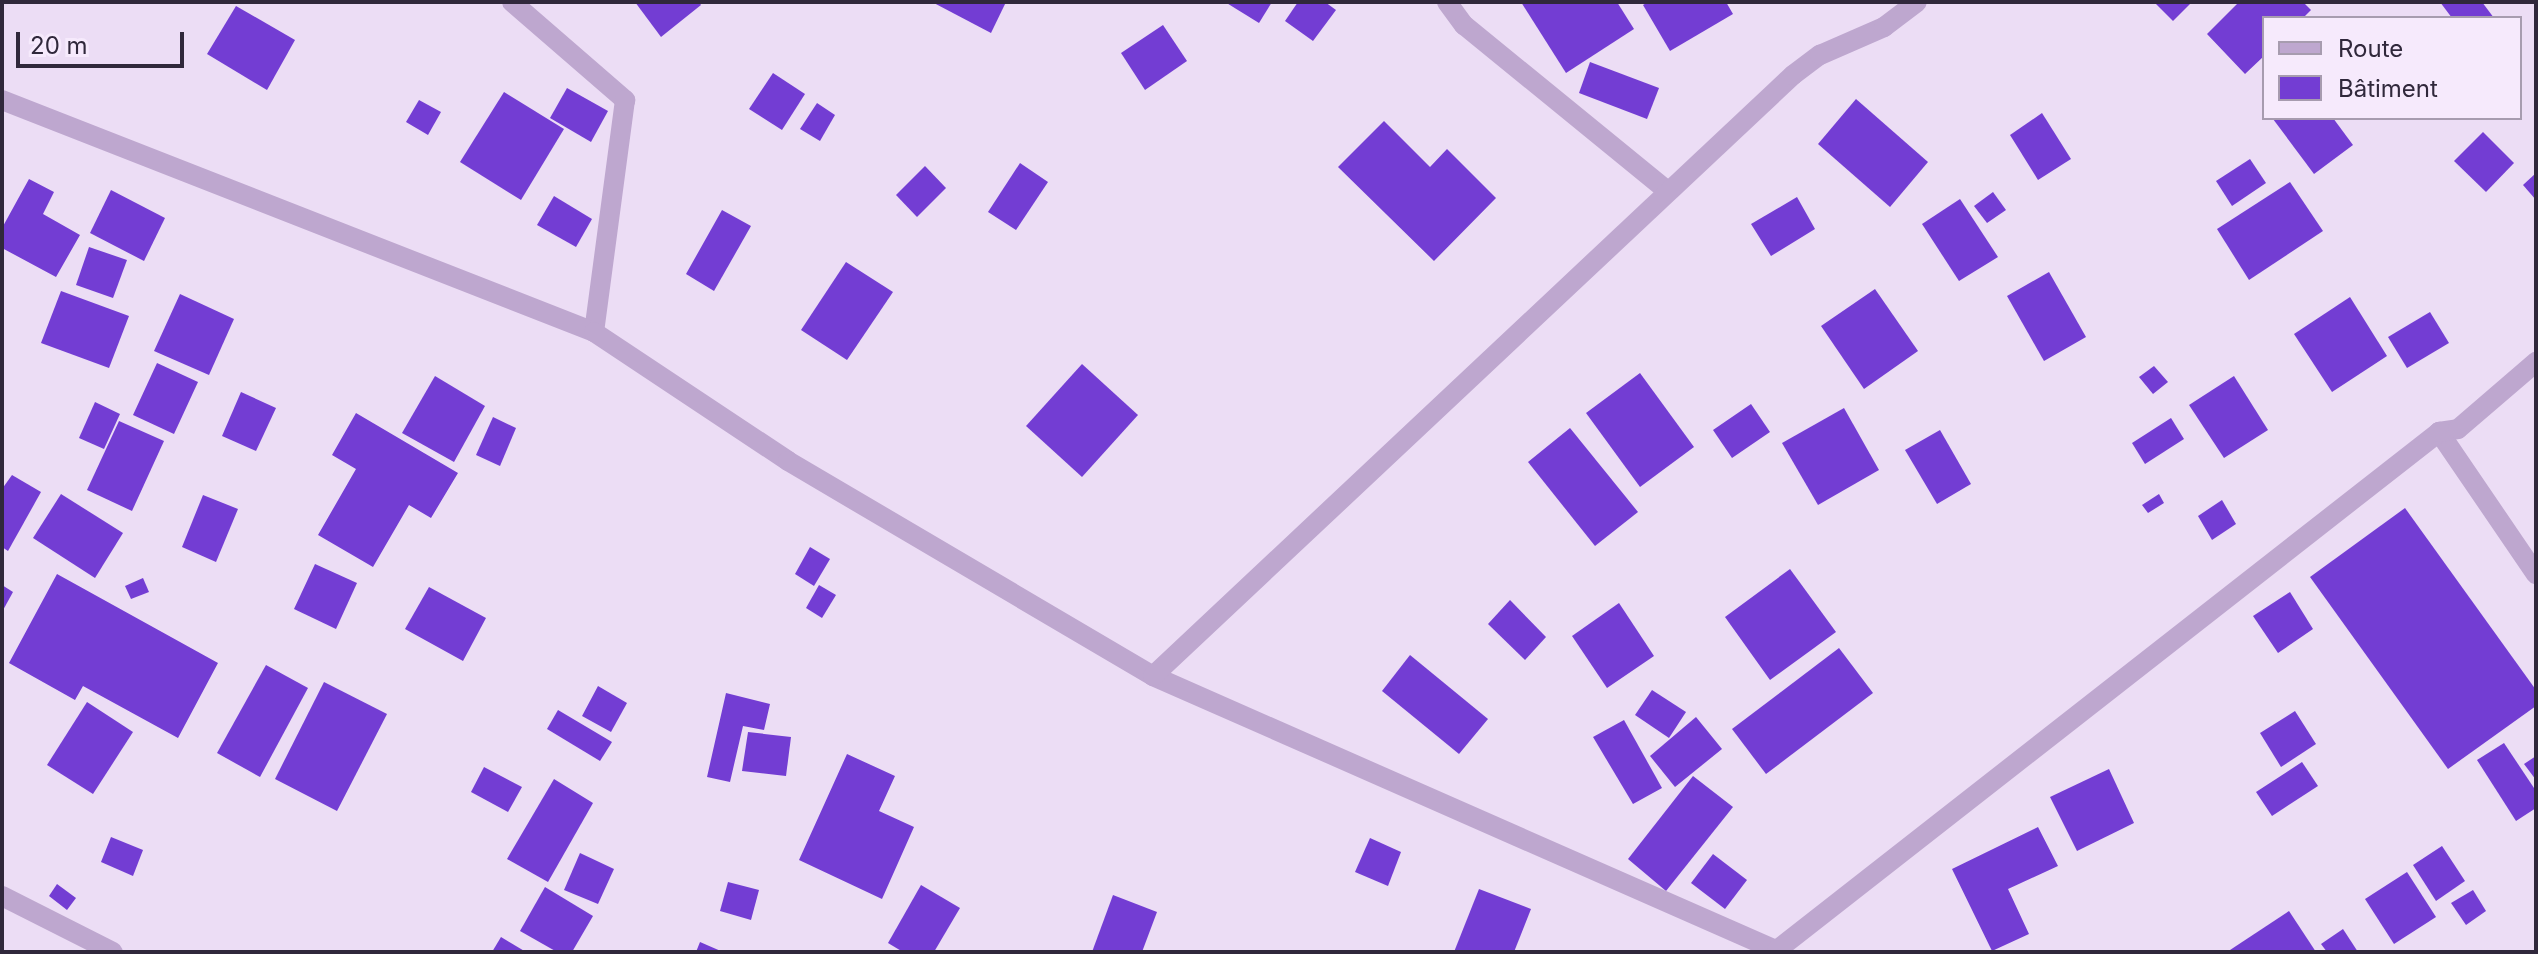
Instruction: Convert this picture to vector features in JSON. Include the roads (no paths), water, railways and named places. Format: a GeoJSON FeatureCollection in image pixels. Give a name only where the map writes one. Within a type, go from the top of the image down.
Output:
{"type":"FeatureCollection","features":[{"type":"Feature","properties":{"kind":"street"},"geometry":{"type":"LineString","coordinates":[[512,2],[625,100],[594,332]]}},
{"type":"Feature","properties":{"kind":"street"},"geometry":{"type":"LineString","coordinates":[[1447,2],[1464,25],[1666,190]]}},
{"type":"Feature","properties":{"kind":"street"},"geometry":{"type":"LineString","coordinates":[[1153,676],[1666,190],[1820,55],[1884,27],[1917,2]]}},
{"type":"Feature","properties":{"kind":"street"},"geometry":{"type":"LineString","coordinates":[[2,100],[594,332],[788,461],[1153,676],[1778,951],[2439,432],[2458,429],[2536,362]]}},
{"type":"Feature","properties":{"kind":"street"},"geometry":{"type":"LineString","coordinates":[[2439,432],[2536,574]]}},
{"type":"Feature","properties":{"kind":"street"},"geometry":{"type":"LineString","coordinates":[[2,896],[113,952]]}}]}
